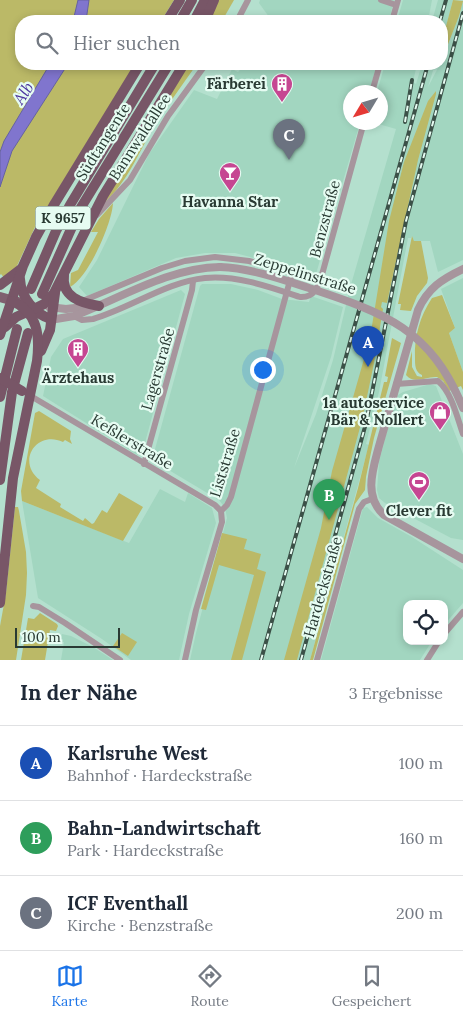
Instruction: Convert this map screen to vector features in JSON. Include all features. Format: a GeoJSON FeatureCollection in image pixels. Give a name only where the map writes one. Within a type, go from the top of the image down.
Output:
{"type":"FeatureCollection","features":[{"type":"Feature","properties":{"kind":"highway"},"geometry":{"type":"LineString","coordinates":[[171,15],[180,0]]}},
{"type":"Feature","properties":{"kind":"highway"},"geometry":{"type":"LineString","coordinates":[[183,15],[192,0]]}},
{"type":"Feature","properties":{"kind":"highway"},"geometry":{"type":"LineString","coordinates":[[197,15],[204,0]]}},
{"type":"Feature","properties":{"kind":"highway"},"geometry":{"type":"LineString","coordinates":[[208,15],[214,0]]}},
{"type":"Feature","properties":{"kind":"highway"},"geometry":{"type":"LineString","coordinates":[[1,332],[4,312],[12,301],[22,269],[55,203],[136,70]]}},
{"type":"Feature","properties":{"kind":"highway","name":"Südtangente"},"geometry":{"type":"LineString","coordinates":[[31,289],[56,231],[70,205],[152,70]]}},
{"type":"Feature","properties":{"kind":"highway","name":"Südtangente"},"geometry":{"type":"LineString","coordinates":[[42,294],[80,209],[165,70]]}},
{"type":"Feature","properties":{"kind":"highway"},"geometry":{"type":"LineString","coordinates":[[1,332],[51,297],[103,196],[180,70]]}},
{"type":"Feature","properties":{"kind":"highway"},"geometry":{"type":"LineString","coordinates":[[0,285],[22,269]]}},
{"type":"Feature","properties":{"kind":"highway"},"geometry":{"type":"LineString","coordinates":[[22,269],[21,287],[39,338],[37,361]]}},
{"type":"Feature","properties":{"kind":"highway"},"geometry":{"type":"LineString","coordinates":[[64,272],[67,291],[77,309],[99,306]]}},
{"type":"Feature","properties":{"kind":"highway"},"geometry":{"type":"LineString","coordinates":[[0,603],[12,486],[25,393],[49,333],[57,287]]}},
{"type":"Feature","properties":{"kind":"highway"},"geometry":{"type":"LineString","coordinates":[[12,301],[30,311],[51,319]]}},
{"type":"Feature","properties":{"kind":"highway"},"geometry":{"type":"LineString","coordinates":[[4,312],[52,308]]}},
{"type":"Feature","properties":{"kind":"highway"},"geometry":{"type":"LineString","coordinates":[[0,397],[16,329]]}},
{"type":"Feature","properties":{"kind":"highway"},"geometry":{"type":"LineString","coordinates":[[0,480],[12,392],[28,332]]}},
{"type":"Feature","properties":{"kind":"highway"},"geometry":{"type":"LineString","coordinates":[[0,378],[25,393]]}},
{"type":"Feature","properties":{"kind":"main road"},"geometry":{"type":"LineString","coordinates":[[0,298],[12,301]]}},
{"type":"Feature","properties":{"kind":"street"},"geometry":{"type":"LineString","coordinates":[[240,15],[248,0]]}},
{"type":"Feature","properties":{"kind":"street"},"geometry":{"type":"LineString","coordinates":[[381,0],[397,2],[394,15]]}},
{"type":"Feature","properties":{"kind":"street","name":"Bannwaldallee"},"geometry":{"type":"LineString","coordinates":[[91,221],[126,185],[168,116],[202,70]]}},
{"type":"Feature","properties":{"kind":"street"},"geometry":{"type":"LineString","coordinates":[[374,85],[378,70]]}},
{"type":"Feature","properties":{"kind":"street","name":"Benzstraße"},"geometry":{"type":"LineString","coordinates":[[287,293],[300,297],[308,296],[315,292],[320,281],[362,130]]}},
{"type":"Feature","properties":{"kind":"street","name":"Zeppelinstraße"},"geometry":{"type":"LineString","coordinates":[[51,319],[77,309],[162,268],[185,261],[205,258],[237,258],[320,281]]}},
{"type":"Feature","properties":{"kind":"street","name":"Zeppelinstraße"},"geometry":{"type":"LineString","coordinates":[[52,308],[77,309],[99,306],[179,274],[202,268],[238,269],[303,286],[376,312],[403,327],[432,353],[447,374],[463,408]]}},
{"type":"Feature","properties":{"kind":"street"},"geometry":{"type":"LineString","coordinates":[[463,269],[439,282],[423,299],[415,318],[396,384],[374,464],[371,483],[372,499],[375,506],[384,515],[463,559]]}},
{"type":"Feature","properties":{"kind":"street","name":"Liststraße"},"geometry":{"type":"LineString","coordinates":[[185,660],[196,610],[222,522],[221,511],[231,497],[292,273]]}},
{"type":"Feature","properties":{"kind":"street","name":"Zeppelinstraße"},"geometry":{"type":"LineString","coordinates":[[77,309],[85,320],[97,318],[167,289],[205,278],[234,279],[287,293]]}},
{"type":"Feature","properties":{"kind":"street","name":"Lagerstraße"},"geometry":{"type":"LineString","coordinates":[[144,464],[192,290],[193,280]]}},
{"type":"Feature","properties":{"kind":"street"},"geometry":{"type":"LineString","coordinates":[[396,384],[438,381],[452,404],[463,434]]}},
{"type":"Feature","properties":{"kind":"street","name":"Keßlerstraße"},"geometry":{"type":"LineString","coordinates":[[25,393],[215,505],[221,511]]}},
{"type":"Feature","properties":{"kind":"street","name":"Hardeckstraße"},"geometry":{"type":"LineString","coordinates":[[317,660],[359,509],[364,502],[372,499]]}},
{"type":"Feature","properties":{"kind":"street"},"geometry":{"type":"LineString","coordinates":[[454,554],[463,555]]}},
{"type":"Feature","properties":{"kind":"street"},"geometry":{"type":"LineString","coordinates":[[33,606],[65,623],[120,660]]}},
{"type":"Feature","properties":{"kind":"street"},"geometry":{"type":"LineString","coordinates":[[448,629],[463,612]]}},
{"type":"Feature","properties":{"kind":"street"},"geometry":{"type":"LineString","coordinates":[[427,660],[436,645]]}},
{"type":"Feature","properties":{"kind":"shaded area"},"geometry":{"type":"Polygon","coordinates":[[[0,0],[174,0],[165,15],[15,15],[15,70],[131,70],[35,227],[16,268],[6,280],[0,275],[0,0]]]}},
{"type":"Feature","properties":{"kind":"shaded area"},"geometry":{"type":"Polygon","coordinates":[[[78,0],[89,0],[87,15],[74,15],[78,0]]]}},
{"type":"Feature","properties":{"kind":"shaded area"},"geometry":{"type":"Polygon","coordinates":[[[218,0],[234,0],[225,15],[212,15],[218,0]]]}},
{"type":"Feature","properties":{"kind":"shaded area"},"geometry":{"type":"Polygon","coordinates":[[[260,0],[394,0],[390,15],[268,15],[259,3],[260,0]]]}},
{"type":"Feature","properties":{"kind":"shaded area"},"geometry":{"type":"Polygon","coordinates":[[[403,0],[432,0],[429,15],[399,15],[403,0]]]}},
{"type":"Feature","properties":{"kind":"shaded area"},"geometry":{"type":"Polygon","coordinates":[[[438,0],[453,0],[448,19],[448,15],[434,15],[438,0]]]}},
{"type":"Feature","properties":{"kind":"shaded area"},"geometry":{"type":"Polygon","coordinates":[[[453,0],[463,1],[448,44],[448,19],[453,0]]]}},
{"type":"Feature","properties":{"kind":"shaded area"},"geometry":{"type":"Polygon","coordinates":[[[463,1],[463,260],[438,272],[430,241],[414,241],[412,236],[408,238],[379,392],[366,444],[369,445],[310,660],[190,660],[227,518],[225,508],[219,500],[152,460],[200,286],[202,284],[231,284],[258,290],[282,299],[309,302],[311,296],[343,307],[331,357],[294,468],[316,414],[333,360],[350,288],[396,129],[388,127],[388,85],[379,85],[383,70],[416,70],[413,82],[416,84],[420,70],[433,70],[428,87],[437,70],[448,70],[448,46],[463,1]]]}},
{"type":"Feature","properties":{"kind":"shaded area"},"geometry":{"type":"Polygon","coordinates":[[[46,70],[64,70],[12,151],[0,187],[0,152],[4,141],[46,70]]]}},
{"type":"Feature","properties":{"kind":"shaded area"},"geometry":{"type":"Polygon","coordinates":[[[183,70],[193,70],[155,125],[120,186],[104,203],[183,70]]]}},
{"type":"Feature","properties":{"kind":"shaded area"},"geometry":{"type":"Polygon","coordinates":[[[232,70],[238,72],[240,70],[375,70],[371,85],[343,85],[343,130],[358,130],[316,274],[235,253],[205,253],[176,258],[87,296],[79,287],[97,260],[149,154],[194,90],[217,99],[232,70]]]}},
{"type":"Feature","properties":{"kind":"shaded area"},"geometry":{"type":"Polygon","coordinates":[[[436,91],[418,160],[387,303],[382,302],[381,307],[383,309],[374,363],[363,416],[360,419],[362,420],[297,660],[284,660],[321,528],[332,471],[370,338],[389,221],[404,162],[428,101],[436,91]]]}},
{"type":"Feature","properties":{"kind":"shaded area"},"geometry":{"type":"Polygon","coordinates":[[[113,203],[112,212],[98,249],[84,273],[70,287],[71,273],[78,270],[98,232],[91,232],[113,203]]]}},
{"type":"Feature","properties":{"kind":"shaded area"},"geometry":{"type":"Polygon","coordinates":[[[412,236],[414,241],[421,241],[428,278],[427,283],[417,296],[411,311],[400,310],[401,304],[398,304],[412,236]]]}},
{"type":"Feature","properties":{"kind":"shaded area"},"geometry":{"type":"Polygon","coordinates":[[[463,278],[463,372],[449,333],[455,328],[441,289],[463,278]]]}},
{"type":"Feature","properties":{"kind":"shaded area"},"geometry":{"type":"Polygon","coordinates":[[[181,290],[185,294],[142,454],[134,453],[43,396],[51,357],[63,339],[181,290]]]}},
{"type":"Feature","properties":{"kind":"shaded area"},"geometry":{"type":"Polygon","coordinates":[[[442,295],[455,328],[449,333],[463,372],[463,390],[461,386],[449,391],[443,381],[437,377],[416,380],[406,375],[412,351],[412,367],[417,376],[422,377],[415,363],[419,327],[424,312],[432,298],[442,295]]]}},
{"type":"Feature","properties":{"kind":"shaded area"},"geometry":{"type":"Polygon","coordinates":[[[392,338],[401,343],[374,438],[365,490],[355,504],[313,660],[310,660],[358,488],[384,382],[387,382],[388,377],[385,376],[392,338]]]}},
{"type":"Feature","properties":{"kind":"shaded area"},"geometry":{"type":"Polygon","coordinates":[[[430,384],[436,386],[463,454],[463,540],[451,538],[385,503],[379,498],[377,490],[379,462],[396,396],[430,384]]]}},
{"type":"Feature","properties":{"kind":"shaded area"},"geometry":{"type":"Polygon","coordinates":[[[39,411],[71,431],[70,439],[72,444],[65,440],[63,442],[53,439],[45,440],[32,450],[30,465],[33,473],[40,480],[36,488],[61,504],[60,507],[83,521],[85,518],[92,524],[102,510],[107,513],[119,493],[143,507],[123,541],[22,501],[21,491],[35,413],[39,411]]]}},
{"type":"Feature","properties":{"kind":"shaded area"},"geometry":{"type":"Polygon","coordinates":[[[160,489],[185,502],[188,493],[212,508],[216,523],[189,614],[179,660],[131,660],[38,598],[22,501],[129,543],[160,489]]]}},
{"type":"Feature","properties":{"kind":"shaded area"},"geometry":{"type":"Polygon","coordinates":[[[15,507],[18,507],[19,511],[26,552],[26,595],[16,660],[0,660],[0,626],[6,593],[15,507]]]}},
{"type":"Feature","properties":{"kind":"shaded area"},"geometry":{"type":"Polygon","coordinates":[[[367,507],[378,518],[412,537],[463,570],[463,603],[448,620],[448,600],[403,600],[403,645],[429,645],[420,660],[321,660],[363,508],[367,507]]]}},
{"type":"Feature","properties":{"kind":"shaded area"},"geometry":{"type":"Polygon","coordinates":[[[222,533],[247,539],[244,549],[261,554],[257,569],[266,572],[242,660],[231,660],[254,575],[219,565],[206,610],[201,609],[222,533]]]}},
{"type":"Feature","properties":{"kind":"shaded area"},"geometry":{"type":"Polygon","coordinates":[[[40,613],[58,626],[56,631],[50,630],[45,660],[21,660],[28,618],[34,619],[40,613]]]}},
{"type":"Feature","properties":{"kind":"shaded area"},"geometry":{"type":"Polygon","coordinates":[[[122,633],[137,642],[128,656],[113,646],[122,633]]]}},
{"type":"Feature","properties":{"kind":"shaded area"},"geometry":{"type":"Polygon","coordinates":[[[62,634],[71,636],[93,647],[113,660],[61,660],[64,642],[60,642],[62,634]]]}},
{"type":"Feature","properties":{"kind":"railway"},"geometry":{"type":"LineString","coordinates":[[442,15],[446,0]]}},
{"type":"Feature","properties":{"kind":"railway"},"geometry":{"type":"LineString","coordinates":[[448,68],[463,13]]}},
{"type":"Feature","properties":{"kind":"railway"},"geometry":{"type":"LineString","coordinates":[[261,660],[426,70]]}},
{"type":"Feature","properties":{"kind":"railway"},"geometry":{"type":"LineString","coordinates":[[301,660],[366,423],[406,221],[447,70]]}},
{"type":"Feature","properties":{"kind":"railway"},"geometry":{"type":"LineString","coordinates":[[405,122],[412,80]]}},
{"type":"Feature","properties":{"kind":"place","name":"Färberei"},"geometry":{"type":"Point","coordinates":[282,103]}},
{"type":"Feature","properties":{"kind":"place","name":"ICF Eventhall"},"geometry":{"type":"Point","coordinates":[289,160]}},
{"type":"Feature","properties":{"kind":"place","name":"Havanna Star"},"geometry":{"type":"Point","coordinates":[230,192]}},
{"type":"Feature","properties":{"kind":"place","name":"Karlsruhe West"},"geometry":{"type":"Point","coordinates":[368,367]}},
{"type":"Feature","properties":{"kind":"place","name":"Ärztehaus"},"geometry":{"type":"Point","coordinates":[78,368]}},
{"type":"Feature","properties":{"kind":"place","name":"1a autoservice Bär & Nollert"},"geometry":{"type":"Point","coordinates":[440,431]}},
{"type":"Feature","properties":{"kind":"place","name":"Clever fit"},"geometry":{"type":"Point","coordinates":[419,501]}},
{"type":"Feature","properties":{"kind":"place","name":"Bahn-Landwirtschaft"},"geometry":{"type":"Point","coordinates":[329,520]}},
{"type":"Feature","properties":{"kind":"water label","name":"Alb"},"geometry":{"type":"Point","coordinates":[23,93]}}]}
